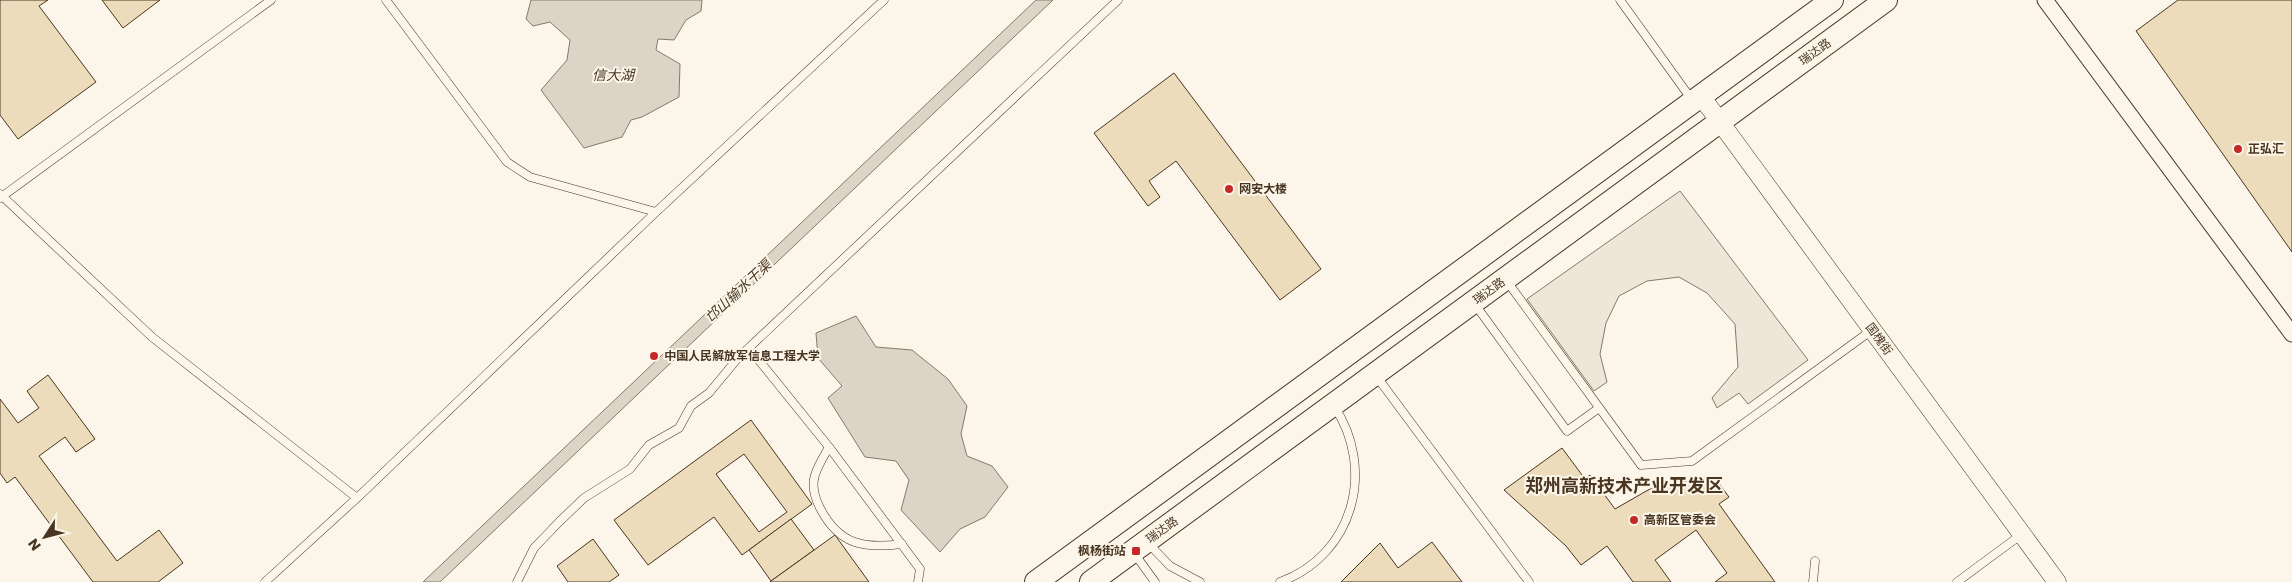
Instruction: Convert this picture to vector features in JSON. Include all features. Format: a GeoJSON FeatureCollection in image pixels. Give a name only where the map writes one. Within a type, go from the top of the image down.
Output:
{"type":"FeatureCollection","features":[{"type":"Feature","properties":{"kind":"main road"},"geometry":{"type":"LineString","coordinates":[[1036,582],[1832,0]]}},
{"type":"Feature","properties":{"kind":"main road","name":"瑞达路"},"geometry":{"type":"LineString","coordinates":[[1091,582],[1886,0]]}},
{"type":"Feature","properties":{"kind":"street"},"geometry":{"type":"LineString","coordinates":[[2045,0],[2292,334]]}},
{"type":"Feature","properties":{"kind":"street","name":"国槐街"},"geometry":{"type":"LineString","coordinates":[[1697,98],[1720,122],[2057,582]]}},
{"type":"Feature","properties":{"kind":"lane"},"geometry":{"type":"LineString","coordinates":[[271,0],[1,196],[152,337],[357,498]]}},
{"type":"Feature","properties":{"kind":"lane"},"geometry":{"type":"LineString","coordinates":[[386,0],[507,162],[530,178],[656,212]]}},
{"type":"Feature","properties":{"kind":"lane"},"geometry":{"type":"LineString","coordinates":[[265,582],[357,498],[656,212],[884,0]]}},
{"type":"Feature","properties":{"kind":"lane"},"geometry":{"type":"LineString","coordinates":[[517,582],[534,548],[558,522],[584,498],[630,469],[649,445],[679,428],[692,406],[708,393],[749,348],[1118,0]]}},
{"type":"Feature","properties":{"kind":"lane"},"geometry":{"type":"LineString","coordinates":[[1620,0],[1697,98]]}},
{"type":"Feature","properties":{"kind":"lane"},"geometry":{"type":"LineString","coordinates":[[1505,279],[1641,466],[1692,461],[1872,330]]}},
{"type":"Feature","properties":{"kind":"lane"},"geometry":{"type":"LineString","coordinates":[[1473,302],[1567,431],[1599,408]]}},
{"type":"Feature","properties":{"kind":"lane"},"geometry":{"type":"LineString","coordinates":[[749,348],[829,447],[902,544],[920,569],[918,582]]}},
{"type":"Feature","properties":{"kind":"lane"},"geometry":{"type":"LineString","coordinates":[[1375,374],[1529,582]]}},
{"type":"Feature","properties":{"kind":"lane"},"geometry":{"type":"LineString","coordinates":[[1280,582],[1302,572],[1328,550],[1342,528],[1352,504],[1356,470],[1354,452],[1350,435],[1333,404]]}},
{"type":"Feature","properties":{"kind":"lane"},"geometry":{"type":"LineString","coordinates":[[829,447],[814,476],[813,489],[825,518],[835,530],[848,540],[864,546],[882,547],[902,544]]}},
{"type":"Feature","properties":{"kind":"lane"},"geometry":{"type":"LineString","coordinates":[[1957,582],[2022,534]]}},
{"type":"Feature","properties":{"kind":"lane"},"geometry":{"type":"LineString","coordinates":[[1141,544],[1155,582]]}},
{"type":"Feature","properties":{"kind":"lane"},"geometry":{"type":"LineString","coordinates":[[1141,544],[1170,566],[1200,582]]}},
{"type":"Feature","properties":{"kind":"lane"},"geometry":{"type":"LineString","coordinates":[[1813,582],[1815,561]]}},
{"type":"Feature","properties":{"kind":"shaded area"},"geometry":{"type":"Polygon","coordinates":[[[1680,191],[1808,360],[1748,404],[1739,393],[1717,408],[1712,398],[1738,367],[1735,324],[1707,293],[1679,277],[1647,281],[1619,296],[1606,323],[1600,354],[1607,382],[1594,391],[1527,299],[1680,191]]]}},
{"type":"Feature","properties":{"kind":"water","name":"信大湖"},"geometry":{"type":"Polygon","coordinates":[[[531,0],[702,0],[701,11],[686,20],[674,40],[658,39],[656,50],[680,64],[679,97],[642,117],[631,120],[622,137],[584,148],[541,90],[567,60],[570,40],[550,22],[533,26],[526,19],[531,0]]]}},
{"type":"Feature","properties":{"kind":"water","name":"邙山输水干渠"},"geometry":{"type":"Polygon","coordinates":[[[1036,0],[1053,0],[440,582],[423,582],[1036,0]]]}},
{"type":"Feature","properties":{"kind":"water"},"geometry":{"type":"Polygon","coordinates":[[[856,316],[876,347],[912,350],[948,379],[967,406],[961,434],[967,456],[992,466],[1008,487],[985,517],[960,529],[940,552],[901,510],[909,480],[896,461],[865,457],[828,398],[842,386],[818,358],[816,333],[856,316]]]}},
{"type":"Feature","properties":{"kind":"building"},"geometry":{"type":"Polygon","coordinates":[[[0,0],[48,0],[39,6],[96,82],[18,139],[0,115],[0,0]]]}},
{"type":"Feature","properties":{"kind":"building"},"geometry":{"type":"Polygon","coordinates":[[[102,0],[160,0],[123,28],[102,0]]]}},
{"type":"Feature","properties":{"kind":"building","name":"正弘汇"},"geometry":{"type":"Polygon","coordinates":[[[2178,0],[2292,0],[2292,252],[2136,31],[2178,0]]]}},
{"type":"Feature","properties":{"kind":"building","name":"网安大楼"},"geometry":{"type":"Polygon","coordinates":[[[1174,73],[1321,269],[1280,300],[1176,161],[1149,181],[1160,197],[1148,206],[1094,133],[1174,73]]]}},
{"type":"Feature","properties":{"kind":"building"},"geometry":{"type":"Polygon","coordinates":[[[48,375],[95,439],[76,452],[65,437],[39,456],[117,561],[159,530],[183,563],[158,582],[93,582],[15,477],[7,483],[0,473],[0,399],[18,423],[39,408],[27,391],[48,375]]]}},
{"type":"Feature","properties":{"kind":"building"},"geometry":{"type":"Polygon","coordinates":[[[751,420],[812,504],[742,555],[714,517],[648,565],[614,520],[751,420]],[[744,454],[716,474],[759,532],[787,512],[744,454]]]}},
{"type":"Feature","properties":{"kind":"building","name":"高新区管委会"},"geometry":{"type":"Polygon","coordinates":[[[1562,448],[1585,479],[1590,475],[1615,509],[1648,490],[1665,484],[1679,481],[1702,482],[1710,486],[1717,481],[1729,497],[1719,504],[1775,582],[1715,582],[1727,573],[1696,530],[1655,560],[1671,582],[1633,582],[1607,546],[1581,565],[1566,546],[1504,490],[1562,448]]]}},
{"type":"Feature","properties":{"kind":"building"},"geometry":{"type":"Polygon","coordinates":[[[791,519],[814,550],[771,581],[749,550],[791,519]]]}},
{"type":"Feature","properties":{"kind":"building"},"geometry":{"type":"Polygon","coordinates":[[[835,535],[869,582],[770,582],[771,581],[835,535]]]}},
{"type":"Feature","properties":{"kind":"building"},"geometry":{"type":"Polygon","coordinates":[[[593,539],[619,575],[609,582],[568,582],[557,566],[593,539]]]}},
{"type":"Feature","properties":{"kind":"building"},"geometry":{"type":"Polygon","coordinates":[[[1432,542],[1462,582],[1341,582],[1380,543],[1398,568],[1432,542]]]}},
{"type":"Feature","properties":{"kind":"place","name":"正弘汇"},"geometry":{"type":"Point","coordinates":[2238,149]}},
{"type":"Feature","properties":{"kind":"place","name":"网安大楼"},"geometry":{"type":"Point","coordinates":[1229,189]}},
{"type":"Feature","properties":{"kind":"place","name":"中国人民解放军信息工程大学"},"geometry":{"type":"Point","coordinates":[654,356]}},
{"type":"Feature","properties":{"kind":"place","name":"高新区管委会"},"geometry":{"type":"Point","coordinates":[1634,520]}},
{"type":"Feature","properties":{"kind":"place","name":"枫杨街站"},"geometry":{"type":"Point","coordinates":[1136,551]}},
{"type":"Feature","properties":{"kind":"district","name":"郑州高新技术产业开发区"},"geometry":{"type":"Point","coordinates":[1624,486]}}]}
